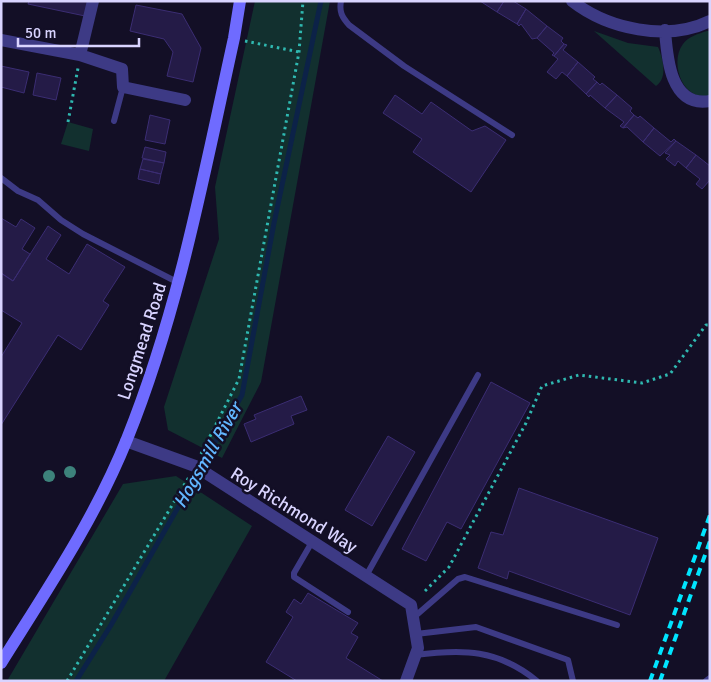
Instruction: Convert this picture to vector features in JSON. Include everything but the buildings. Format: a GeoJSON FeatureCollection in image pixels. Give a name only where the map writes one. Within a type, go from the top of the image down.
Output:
{"type":"FeatureCollection","features":[{"type":"Feature","properties":{"kind":"street"},"geometry":{"type":"LineString","coordinates":[[80,55],[93,1]]}},
{"type":"Feature","properties":{"kind":"street","name":"Longmead Road"},"geometry":{"type":"LineString","coordinates":[[1,663],[85,526],[126,441],[161,348],[180,283],[234,38],[240,1]]}},
{"type":"Feature","properties":{"kind":"street"},"geometry":{"type":"LineString","coordinates":[[572,1],[600,18],[633,28],[687,29],[710,21]]}},
{"type":"Feature","properties":{"kind":"street"},"geometry":{"type":"LineString","coordinates":[[665,30],[672,78],[685,96],[695,100],[710,101]]}},
{"type":"Feature","properties":{"kind":"street"},"geometry":{"type":"LineString","coordinates":[[1,40],[80,55],[122,69],[123,87],[185,100]]}},
{"type":"Feature","properties":{"kind":"street","name":"Roy Richmond Way"},"geometry":{"type":"LineString","coordinates":[[126,441],[196,466],[210,477],[366,576],[412,611]]}},
{"type":"Feature","properties":{"kind":"street"},"geometry":{"type":"LineString","coordinates":[[406,681],[418,648],[412,611]]}},
{"type":"Feature","properties":{"kind":"lane"},"geometry":{"type":"LineString","coordinates":[[341,1],[342,17],[349,25],[404,66],[512,135]]}},
{"type":"Feature","properties":{"kind":"lane"},"geometry":{"type":"LineString","coordinates":[[114,121],[123,87]]}},
{"type":"Feature","properties":{"kind":"lane"},"geometry":{"type":"LineString","coordinates":[[1,178],[18,191],[38,200],[61,220],[83,234],[180,283]]}},
{"type":"Feature","properties":{"kind":"lane"},"geometry":{"type":"LineString","coordinates":[[366,576],[478,375]]}},
{"type":"Feature","properties":{"kind":"lane"},"geometry":{"type":"LineString","coordinates":[[312,542],[294,573],[294,578],[348,612]]}},
{"type":"Feature","properties":{"kind":"lane"},"geometry":{"type":"LineString","coordinates":[[412,611],[458,578],[465,577],[617,625]]}},
{"type":"Feature","properties":{"kind":"lane"},"geometry":{"type":"LineString","coordinates":[[416,634],[476,628],[568,660],[572,681]]}},
{"type":"Feature","properties":{"kind":"lane"},"geometry":{"type":"LineString","coordinates":[[415,655],[469,651],[514,665],[537,681]]}},
{"type":"Feature","properties":{"kind":"lane"},"geometry":{"type":"LineString","coordinates":[[706,681],[710,678]]}},
{"type":"Feature","properties":{"kind":"path"},"geometry":{"type":"LineString","coordinates":[[67,681],[196,466],[239,379],[299,52],[303,1]]}},
{"type":"Feature","properties":{"kind":"path"},"geometry":{"type":"LineString","coordinates":[[234,38],[299,52]]}},
{"type":"Feature","properties":{"kind":"path"},"geometry":{"type":"LineString","coordinates":[[68,122],[80,55]]}},
{"type":"Feature","properties":{"kind":"path"},"geometry":{"type":"LineString","coordinates":[[412,611],[449,567],[526,423],[542,386],[579,375],[642,383],[670,374],[706,325],[710,325]]}},
{"type":"Feature","properties":{"kind":"green space"},"geometry":{"type":"Polygon","coordinates":[[[255,1],[330,1],[261,382],[222,458],[168,430],[164,407],[219,239],[215,187],[255,1]]]}},
{"type":"Feature","properties":{"kind":"green space"},"geometry":{"type":"Polygon","coordinates":[[[594,31],[628,43],[658,47],[663,68],[660,82],[656,86],[594,31]]]}},
{"type":"Feature","properties":{"kind":"green space"},"geometry":{"type":"Polygon","coordinates":[[[710,31],[710,96],[702,96],[696,95],[684,85],[677,64],[680,50],[685,41],[710,31]]]}},
{"type":"Feature","properties":{"kind":"green space"},"geometry":{"type":"Polygon","coordinates":[[[68,122],[93,129],[89,151],[61,144],[68,122]]]}},
{"type":"Feature","properties":{"kind":"green space"},"geometry":{"type":"Polygon","coordinates":[[[176,476],[252,526],[164,681],[7,681],[123,484],[176,476]]]}},
{"type":"Feature","properties":{"kind":"waterway","name":"Hogsmill River"},"geometry":{"type":"LineString","coordinates":[[76,681],[111,625],[242,395],[274,223],[321,1]]}},
{"type":"Feature","properties":{"kind":"railway"},"geometry":{"type":"LineString","coordinates":[[650,681],[710,515]]}},
{"type":"Feature","properties":{"kind":"railway"},"geometry":{"type":"LineString","coordinates":[[660,681],[710,541]]}}]}
